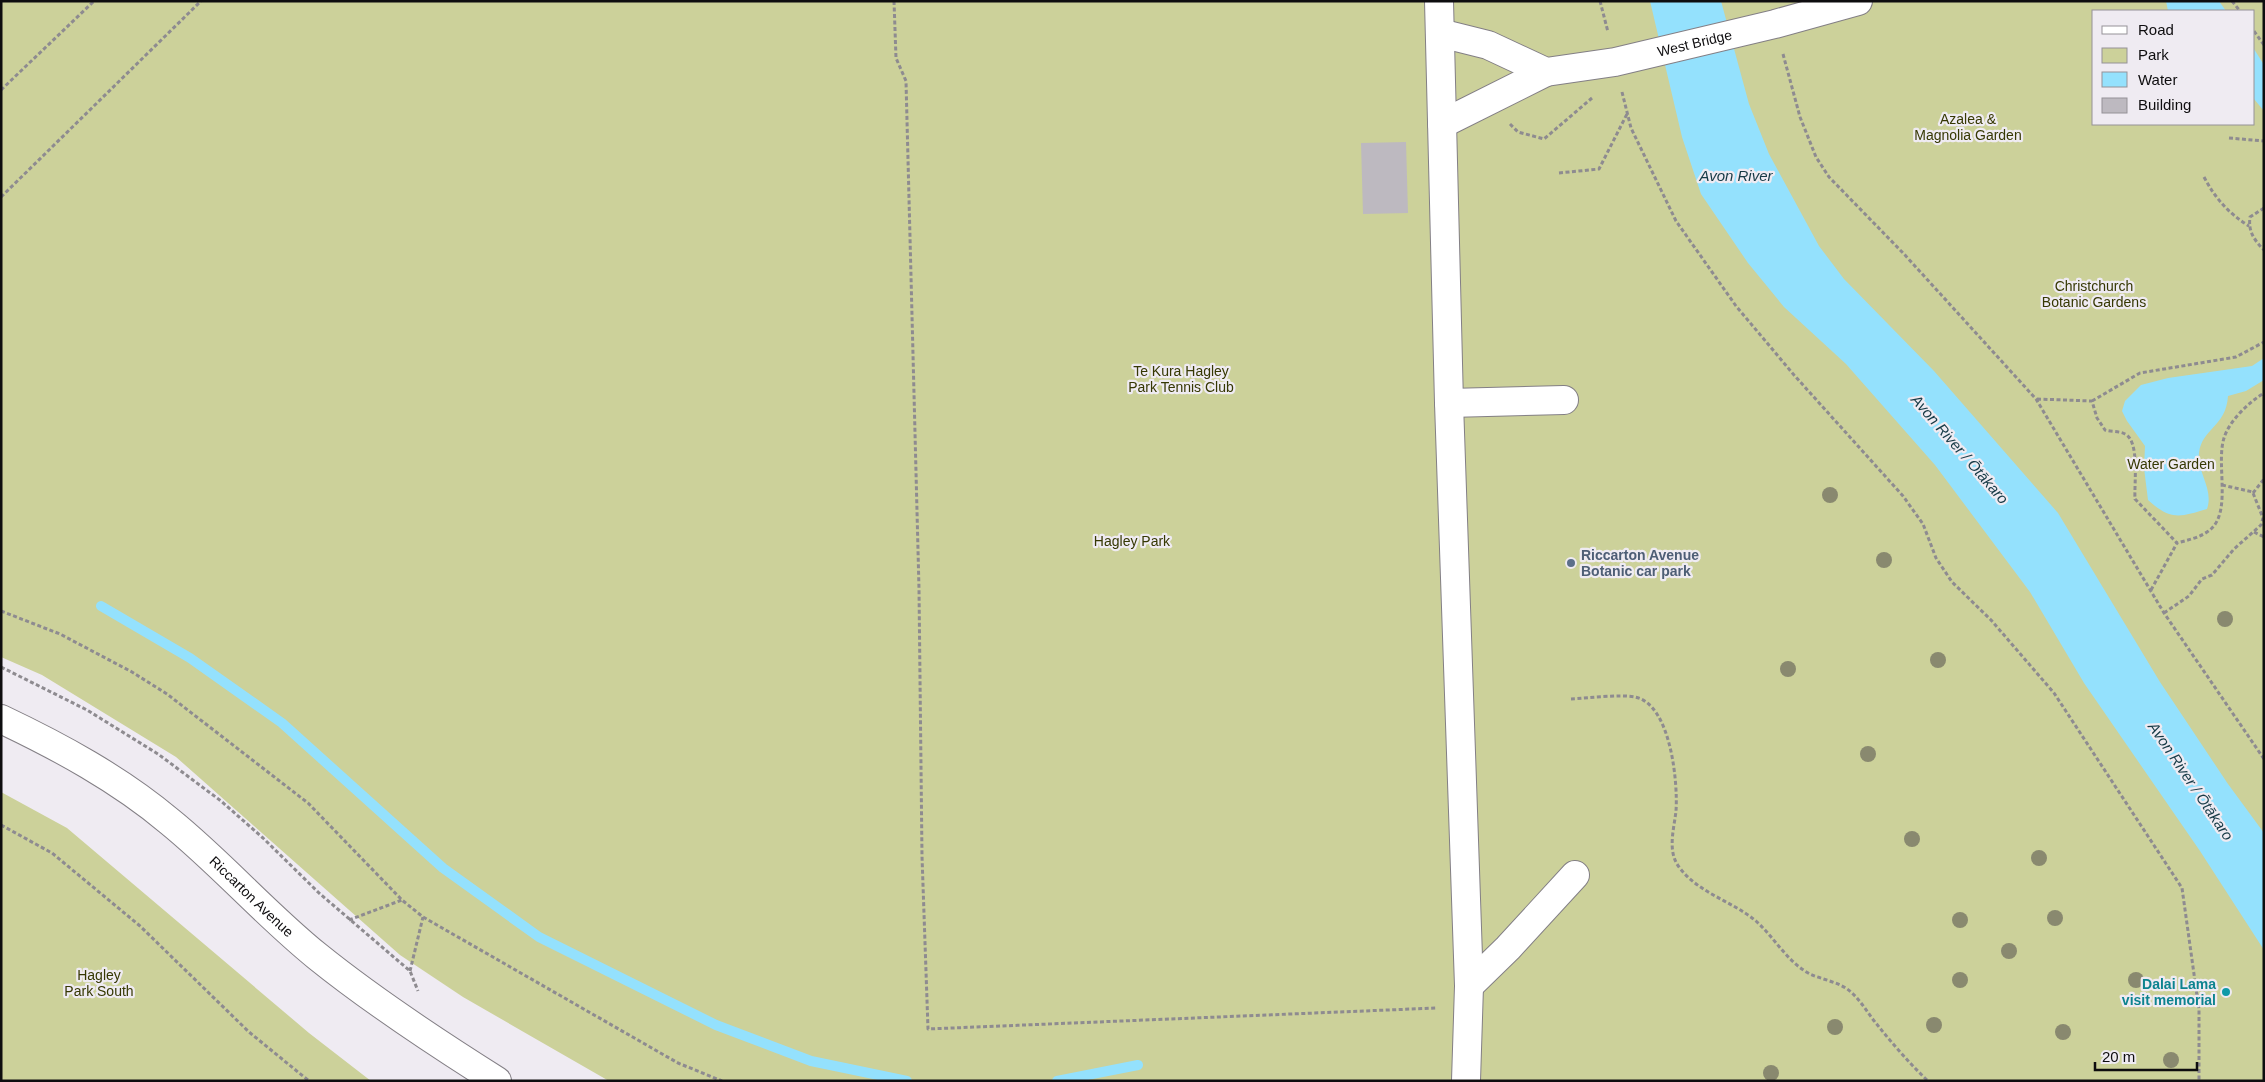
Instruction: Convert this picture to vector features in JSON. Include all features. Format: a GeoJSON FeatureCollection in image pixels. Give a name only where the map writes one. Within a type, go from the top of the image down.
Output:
{"type":"FeatureCollection","features":[{"type":"Feature","properties":{"kind":"main road"},"geometry":{"type":"LineString","coordinates":[[1439,1],[1449,403],[1469,996],[1466,1081]]}},
{"type":"Feature","properties":{"kind":"main road","name":"West Bridge"},"geometry":{"type":"LineString","coordinates":[[1546,72],[1615,62],[1775,24],[1858,1]]}},
{"type":"Feature","properties":{"kind":"main road"},"geometry":{"type":"LineString","coordinates":[[1440,34],[1488,45],[1546,72]]}},
{"type":"Feature","properties":{"kind":"main road"},"geometry":{"type":"LineString","coordinates":[[1442,124],[1546,72]]}},
{"type":"Feature","properties":{"kind":"main road"},"geometry":{"type":"LineString","coordinates":[[1449,403],[1564,400]]}},
{"type":"Feature","properties":{"kind":"main road","name":"Riccarton Avenue"},"geometry":{"type":"LineString","coordinates":[[1,720],[76,757],[128,790],[183,834],[273,919],[317,956],[404,1020],[497,1081]]}},
{"type":"Feature","properties":{"kind":"main road"},"geometry":{"type":"LineString","coordinates":[[1469,996],[1508,948],[1575,876]]}},
{"type":"Feature","properties":{"kind":"path"},"geometry":{"type":"LineString","coordinates":[[1,90],[94,1]]}},
{"type":"Feature","properties":{"kind":"path"},"geometry":{"type":"LineString","coordinates":[[1,197],[201,1]]}},
{"type":"Feature","properties":{"kind":"path"},"geometry":{"type":"LineString","coordinates":[[894,1],[896,58],[906,81],[919,590],[922,856],[928,1029],[1469,996]]}},
{"type":"Feature","properties":{"kind":"path"},"geometry":{"type":"LineString","coordinates":[[1775,24],[1800,117],[1816,157],[1829,177],[1904,254],[2036,399],[2164,613],[2264,759]]}},
{"type":"Feature","properties":{"kind":"path"},"geometry":{"type":"LineString","coordinates":[[2255,32],[2264,46]]}},
{"type":"Feature","properties":{"kind":"path"},"geometry":{"type":"LineString","coordinates":[[1615,62],[1631,128],[1676,221],[1725,290],[1794,375],[1904,496],[1923,524],[1936,558],[1952,582],[1991,620],[2054,693],[2182,888],[2199,1010],[2199,1081]]}},
{"type":"Feature","properties":{"kind":"path"},"geometry":{"type":"LineString","coordinates":[[1544,139],[1594,97],[1615,62]]}},
{"type":"Feature","properties":{"kind":"path"},"geometry":{"type":"LineString","coordinates":[[1559,172],[1598,169],[1627,113]]}},
{"type":"Feature","properties":{"kind":"path"},"geometry":{"type":"LineString","coordinates":[[2229,138],[2264,141]]}},
{"type":"Feature","properties":{"kind":"path"},"geometry":{"type":"LineString","coordinates":[[2204,177],[2213,195],[2233,216],[2249,226]]}},
{"type":"Feature","properties":{"kind":"path"},"geometry":{"type":"LineString","coordinates":[[2264,208],[2250,217],[2249,226],[2253,236],[2264,250]]}},
{"type":"Feature","properties":{"kind":"path"},"geometry":{"type":"LineString","coordinates":[[2036,399],[2092,401],[2140,373],[2236,357],[2264,342]]}},
{"type":"Feature","properties":{"kind":"path"},"geometry":{"type":"LineString","coordinates":[[2151,590],[2177,544],[2205,534],[2213,528],[2218,520],[2224,438],[2251,401],[2264,393]]}},
{"type":"Feature","properties":{"kind":"path"},"geometry":{"type":"LineString","coordinates":[[2092,401],[2097,418],[2105,430],[2125,434],[2132,441],[2135,449],[2135,499],[2177,544]]}},
{"type":"Feature","properties":{"kind":"path"},"geometry":{"type":"LineString","coordinates":[[2253,492],[2264,479]]}},
{"type":"Feature","properties":{"kind":"path"},"geometry":{"type":"LineString","coordinates":[[2222,485],[2253,492]]}},
{"type":"Feature","properties":{"kind":"path"},"geometry":{"type":"LineString","coordinates":[[2164,613],[2189,596],[2202,579],[2212,574],[2234,549],[2260,525],[2263,518],[2253,492]]}},
{"type":"Feature","properties":{"kind":"path"},"geometry":{"type":"LineString","coordinates":[[2254,532],[2264,537]]}},
{"type":"Feature","properties":{"kind":"path"},"geometry":{"type":"LineString","coordinates":[[1,612],[60,634],[132,672],[167,694],[308,803],[402,900],[423,917],[678,1063],[722,1081]]}},
{"type":"Feature","properties":{"kind":"path"},"geometry":{"type":"LineString","coordinates":[[1,667],[87,710],[158,754],[221,801],[349,920],[410,971],[414,977]]}},
{"type":"Feature","properties":{"kind":"path"},"geometry":{"type":"LineString","coordinates":[[1571,699],[1635,697],[1646,701],[1654,708],[1668,740],[1674,769],[1676,791],[1672,840],[1673,854],[1678,866],[1691,880],[1737,907],[1756,922],[1794,962],[1810,974],[1850,991],[1885,1034],[1928,1081]]}},
{"type":"Feature","properties":{"kind":"path"},"geometry":{"type":"LineString","coordinates":[[1,825],[52,853],[140,926],[249,1032],[309,1081]]}},
{"type":"Feature","properties":{"kind":"path"},"geometry":{"type":"LineString","coordinates":[[349,920],[402,900]]}},
{"type":"Feature","properties":{"kind":"path"},"geometry":{"type":"LineString","coordinates":[[410,971],[423,917]]}},
{"type":"Feature","properties":{"kind":"green space","name":"Hagley Park"},"geometry":{"type":"Polygon","coordinates":[[[1,1],[2264,1],[2264,1081],[609,1081],[463,997],[400,955],[176,757],[42,675],[1,657],[1,1]]]}},
{"type":"Feature","properties":{"kind":"green space","name":"Hagley Park South"},"geometry":{"type":"Polygon","coordinates":[[[1,792],[67,828],[309,1033],[371,1081],[1,1081],[1,792]]]}},
{"type":"Feature","properties":{"kind":"water","name":"Avon River"},"geometry":{"type":"Polygon","coordinates":[[[1650,1],[1721,1],[1749,104],[1769,154],[1819,246],[1844,279],[1934,371],[2058,513],[2160,682],[2228,784],[2264,833],[2264,950],[2200,851],[2084,683],[2030,592],[1935,465],[1846,364],[1784,307],[1748,263],[1701,194],[1682,137],[1650,1]]]}},
{"type":"Feature","properties":{"kind":"water"},"geometry":{"type":"Polygon","coordinates":[[[2166,1],[2219,1],[2225,10],[2168,10],[2166,1]]]}},
{"type":"Feature","properties":{"kind":"water"},"geometry":{"type":"Polygon","coordinates":[[[2255,51],[2264,65],[2264,111],[2255,100],[2255,51]]]}},
{"type":"Feature","properties":{"kind":"water"},"geometry":{"type":"Polygon","coordinates":[[[2264,358],[2264,380],[2246,391],[2228,396],[2223,414],[2201,445],[2199,460],[2207,488],[2209,502],[2207,509],[2190,514],[2176,515],[2156,507],[2148,500],[2144,468],[2145,446],[2122,411],[2125,401],[2141,385],[2168,378],[2252,366],[2264,358]]]}},
{"type":"Feature","properties":{"kind":"building"},"geometry":{"type":"Polygon","coordinates":[[[1406,142],[1408,213],[1363,214],[1361,143],[1406,142]]]}},
{"type":"Feature","properties":{"kind":"waterway"},"geometry":{"type":"LineString","coordinates":[[101,606],[190,658],[282,723],[443,868],[539,937],[716,1025],[811,1061],[907,1081]]}},
{"type":"Feature","properties":{"kind":"waterway"},"geometry":{"type":"LineString","coordinates":[[1057,1081],[1138,1065]]}},
{"type":"Feature","properties":{"kind":"place","name":"Riccarton Avenue Botanic car park"},"geometry":{"type":"Point","coordinates":[1571,563]}},
{"type":"Feature","properties":{"kind":"place","name":"Dalai Lama visit memorial"},"geometry":{"type":"Point","coordinates":[2226,992]}},
{"type":"Feature","properties":{"kind":"park label","name":"Azalea & Magnolia Garden"},"geometry":{"type":"Point","coordinates":[1968,128]}},
{"type":"Feature","properties":{"kind":"park label","name":"Christchurch Botanic Gardens"},"geometry":{"type":"Point","coordinates":[2094,294]}},
{"type":"Feature","properties":{"kind":"park label","name":"Te Kura Hagley Park Tennis Club"},"geometry":{"type":"Point","coordinates":[1181,380]}},
{"type":"Feature","properties":{"kind":"park label","name":"Water Garden"},"geometry":{"type":"Point","coordinates":[2171,464]}},
{"type":"Feature","properties":{"kind":"water label","name":"Avon River / Ōtākaro"},"geometry":{"type":"Point","coordinates":[1960,449]}},
{"type":"Feature","properties":{"kind":"water label","name":"Avon River / Ōtākaro"},"geometry":{"type":"Point","coordinates":[2191,781]}}]}
